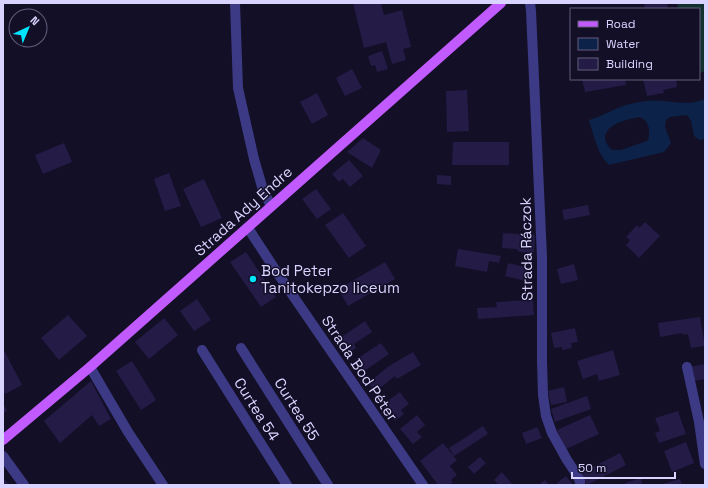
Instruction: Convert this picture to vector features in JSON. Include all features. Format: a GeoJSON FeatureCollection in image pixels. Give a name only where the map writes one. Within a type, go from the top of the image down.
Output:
{"type":"FeatureCollection","features":[{"type":"Feature","properties":{"kind":"main road","name":"Strada Ady Endre"},"geometry":{"type":"LineString","coordinates":[[3,440],[90,367],[501,3]]}},
{"type":"Feature","properties":{"kind":"street"},"geometry":{"type":"LineString","coordinates":[[235,3],[238,88],[254,159],[263,190],[271,206]]}},
{"type":"Feature","properties":{"kind":"street","name":"Strada Ráczok"},"geometry":{"type":"LineString","coordinates":[[530,3],[542,257],[543,395],[546,416],[552,433],[580,481],[580,485]]}},
{"type":"Feature","properties":{"kind":"street","name":"Strada Bod Péter"},"geometry":{"type":"LineString","coordinates":[[248,228],[423,485]]}},
{"type":"Feature","properties":{"kind":"street","name":"Curtea 55"},"geometry":{"type":"LineString","coordinates":[[241,348],[328,485]]}},
{"type":"Feature","properties":{"kind":"street","name":"Curtea 54"},"geometry":{"type":"LineString","coordinates":[[202,350],[287,485]]}},
{"type":"Feature","properties":{"kind":"street"},"geometry":{"type":"LineString","coordinates":[[90,367],[128,432],[162,485]]}},
{"type":"Feature","properties":{"kind":"street"},"geometry":{"type":"LineString","coordinates":[[687,367],[705,464]]}},
{"type":"Feature","properties":{"kind":"street"},"geometry":{"type":"LineString","coordinates":[[3,456],[24,485]]}},
{"type":"Feature","properties":{"kind":"green space"},"geometry":{"type":"Polygon","coordinates":[[[677,3],[705,3],[705,71],[700,73],[700,8],[678,8],[677,3]]]}},
{"type":"Feature","properties":{"kind":"water"},"geometry":{"type":"Polygon","coordinates":[[[705,99],[705,139],[699,140],[694,136],[691,121],[687,115],[670,117],[666,120],[665,127],[671,143],[664,152],[609,165],[599,150],[589,120],[629,104],[640,102],[655,100],[683,103],[697,102],[705,99]],[[640,117],[622,121],[611,127],[605,136],[609,147],[612,150],[621,150],[648,140],[649,128],[646,121],[640,117]]]}},
{"type":"Feature","properties":{"kind":"building"},"geometry":{"type":"Polygon","coordinates":[[[353,3],[381,3],[384,15],[402,10],[411,47],[403,49],[406,60],[392,64],[386,42],[364,48],[353,3]]]}},
{"type":"Feature","properties":{"kind":"building"},"geometry":{"type":"Polygon","coordinates":[[[644,3],[667,3],[668,8],[645,8],[644,3]]]}},
{"type":"Feature","properties":{"kind":"building"},"geometry":{"type":"Polygon","coordinates":[[[382,51],[388,69],[377,72],[375,65],[371,66],[368,56],[382,51]]]}},
{"type":"Feature","properties":{"kind":"building"},"geometry":{"type":"Polygon","coordinates":[[[352,69],[362,88],[345,96],[336,78],[352,69]]]}},
{"type":"Feature","properties":{"kind":"building"},"geometry":{"type":"Polygon","coordinates":[[[582,80],[625,80],[626,85],[585,92],[582,80]]]}},
{"type":"Feature","properties":{"kind":"building"},"geometry":{"type":"Polygon","coordinates":[[[643,80],[676,80],[677,87],[663,90],[664,93],[647,96],[643,80]]]}},
{"type":"Feature","properties":{"kind":"building"},"geometry":{"type":"Polygon","coordinates":[[[467,90],[469,131],[447,132],[446,91],[467,90]]]}},
{"type":"Feature","properties":{"kind":"building"},"geometry":{"type":"Polygon","coordinates":[[[317,93],[328,115],[312,124],[300,102],[317,93]]]}},
{"type":"Feature","properties":{"kind":"building"},"geometry":{"type":"Polygon","coordinates":[[[363,138],[381,150],[372,168],[347,152],[363,138]]]}},
{"type":"Feature","properties":{"kind":"building"},"geometry":{"type":"Polygon","coordinates":[[[453,142],[509,142],[509,165],[452,165],[453,142]]]}},
{"type":"Feature","properties":{"kind":"building"},"geometry":{"type":"Polygon","coordinates":[[[64,143],[72,162],[43,174],[35,155],[64,143]]]}},
{"type":"Feature","properties":{"kind":"building"},"geometry":{"type":"Polygon","coordinates":[[[349,160],[363,176],[350,187],[343,179],[339,182],[332,174],[349,160]]]}},
{"type":"Feature","properties":{"kind":"building"},"geometry":{"type":"Polygon","coordinates":[[[169,173],[181,206],[165,211],[154,179],[169,173]]]}},
{"type":"Feature","properties":{"kind":"building"},"geometry":{"type":"Polygon","coordinates":[[[437,175],[451,176],[451,185],[437,184],[437,175]]]}},
{"type":"Feature","properties":{"kind":"building"},"geometry":{"type":"Polygon","coordinates":[[[204,179],[222,218],[201,227],[183,189],[204,179]]]}},
{"type":"Feature","properties":{"kind":"building"},"geometry":{"type":"Polygon","coordinates":[[[316,189],[331,209],[317,219],[302,199],[316,189]]]}},
{"type":"Feature","properties":{"kind":"building"},"geometry":{"type":"Polygon","coordinates":[[[588,205],[590,215],[564,220],[562,210],[588,205]]]}},
{"type":"Feature","properties":{"kind":"building"},"geometry":{"type":"Polygon","coordinates":[[[343,213],[366,246],[349,258],[325,225],[343,213]]]}},
{"type":"Feature","properties":{"kind":"building"},"geometry":{"type":"Polygon","coordinates":[[[645,222],[660,236],[639,258],[626,245],[630,240],[626,237],[637,225],[639,228],[645,222]]]}},
{"type":"Feature","properties":{"kind":"building"},"geometry":{"type":"Polygon","coordinates":[[[503,233],[535,235],[534,253],[519,252],[517,249],[502,248],[503,233]]]}},
{"type":"Feature","properties":{"kind":"building"},"geometry":{"type":"Polygon","coordinates":[[[458,249],[501,256],[499,263],[489,261],[487,272],[455,266],[458,249]]]}},
{"type":"Feature","properties":{"kind":"building","name":"Bod Peter Tanitokepzo liceum"},"geometry":{"type":"Polygon","coordinates":[[[246,252],[276,297],[261,307],[230,262],[246,252]]]}},
{"type":"Feature","properties":{"kind":"building"},"geometry":{"type":"Polygon","coordinates":[[[385,262],[395,279],[348,306],[338,289],[385,262]]]}},
{"type":"Feature","properties":{"kind":"building"},"geometry":{"type":"Polygon","coordinates":[[[508,263],[533,269],[530,282],[505,276],[508,263]]]}},
{"type":"Feature","properties":{"kind":"building"},"geometry":{"type":"Polygon","coordinates":[[[574,264],[578,280],[561,284],[557,269],[574,264]]]}},
{"type":"Feature","properties":{"kind":"building"},"geometry":{"type":"Polygon","coordinates":[[[197,299],[211,320],[194,331],[180,311],[197,299]]]}},
{"type":"Feature","properties":{"kind":"building"},"geometry":{"type":"Polygon","coordinates":[[[533,300],[534,315],[478,319],[477,308],[497,307],[496,302],[533,300]]]}},
{"type":"Feature","properties":{"kind":"building"},"geometry":{"type":"Polygon","coordinates":[[[68,315],[87,336],[59,360],[41,338],[68,315]]]}},
{"type":"Feature","properties":{"kind":"building"},"geometry":{"type":"Polygon","coordinates":[[[700,317],[705,346],[691,348],[688,334],[683,335],[683,333],[660,337],[658,323],[700,317]]]}},
{"type":"Feature","properties":{"kind":"building"},"geometry":{"type":"Polygon","coordinates":[[[164,318],[178,335],[149,359],[135,342],[164,318]]]}},
{"type":"Feature","properties":{"kind":"building"},"geometry":{"type":"Polygon","coordinates":[[[365,321],[372,332],[354,344],[356,348],[347,354],[337,340],[365,321]]]}},
{"type":"Feature","properties":{"kind":"building"},"geometry":{"type":"Polygon","coordinates":[[[575,328],[578,342],[571,343],[572,348],[562,350],[562,347],[554,348],[551,333],[575,328]]]}},
{"type":"Feature","properties":{"kind":"building"},"geometry":{"type":"Polygon","coordinates":[[[381,343],[389,354],[363,372],[355,360],[381,343]]]}},
{"type":"Feature","properties":{"kind":"building"},"geometry":{"type":"Polygon","coordinates":[[[613,350],[620,375],[599,381],[597,374],[583,379],[577,361],[613,350]]]}},
{"type":"Feature","properties":{"kind":"building"},"geometry":{"type":"Polygon","coordinates":[[[5,352],[22,385],[5,394],[3,389],[3,353],[5,352]]]}},
{"type":"Feature","properties":{"kind":"building"},"geometry":{"type":"Polygon","coordinates":[[[413,352],[421,365],[397,379],[395,376],[375,392],[368,383],[389,366],[413,352]]]}},
{"type":"Feature","properties":{"kind":"building"},"geometry":{"type":"Polygon","coordinates":[[[132,361],[156,400],[141,410],[116,371],[132,361]]]}},
{"type":"Feature","properties":{"kind":"building"},"geometry":{"type":"Polygon","coordinates":[[[705,364],[705,379],[693,381],[690,367],[705,364]]]}},
{"type":"Feature","properties":{"kind":"building"},"geometry":{"type":"Polygon","coordinates":[[[91,381],[111,419],[99,426],[92,415],[60,443],[44,421],[91,381]]]}},
{"type":"Feature","properties":{"kind":"building"},"geometry":{"type":"Polygon","coordinates":[[[564,387],[567,402],[551,405],[548,391],[564,387]]]}},
{"type":"Feature","properties":{"kind":"building"},"geometry":{"type":"Polygon","coordinates":[[[400,392],[409,404],[401,410],[404,414],[395,421],[382,405],[400,392]]]}},
{"type":"Feature","properties":{"kind":"building"},"geometry":{"type":"Polygon","coordinates":[[[587,396],[591,409],[555,422],[551,409],[587,396]]]}},
{"type":"Feature","properties":{"kind":"building"},"geometry":{"type":"Polygon","coordinates":[[[3,403],[7,411],[3,413],[3,403]]]}},
{"type":"Feature","properties":{"kind":"building"},"geometry":{"type":"Polygon","coordinates":[[[678,411],[686,434],[659,443],[655,433],[660,431],[655,418],[678,411]]]}},
{"type":"Feature","properties":{"kind":"building"},"geometry":{"type":"Polygon","coordinates":[[[417,415],[425,425],[417,432],[422,437],[413,444],[400,429],[417,415]]]}},
{"type":"Feature","properties":{"kind":"building"},"geometry":{"type":"Polygon","coordinates":[[[590,415],[599,434],[566,449],[557,430],[590,415]]]}},
{"type":"Feature","properties":{"kind":"building"},"geometry":{"type":"Polygon","coordinates":[[[483,426],[488,434],[454,456],[449,448],[483,426]]]}},
{"type":"Feature","properties":{"kind":"building"},"geometry":{"type":"Polygon","coordinates":[[[537,427],[542,438],[526,444],[522,433],[537,427]]]}},
{"type":"Feature","properties":{"kind":"building"},"geometry":{"type":"Polygon","coordinates":[[[686,442],[694,463],[672,472],[664,451],[686,442]]]}},
{"type":"Feature","properties":{"kind":"building"},"geometry":{"type":"Polygon","coordinates":[[[443,443],[457,460],[450,466],[457,475],[451,480],[453,482],[449,485],[438,485],[420,461],[443,443]]]}},
{"type":"Feature","properties":{"kind":"building"},"geometry":{"type":"Polygon","coordinates":[[[620,453],[626,465],[587,485],[581,473],[620,453]]]}},
{"type":"Feature","properties":{"kind":"building"},"geometry":{"type":"Polygon","coordinates":[[[480,457],[486,463],[474,474],[468,467],[480,457]]]}},
{"type":"Feature","properties":{"kind":"building"},"geometry":{"type":"Polygon","coordinates":[[[502,472],[513,485],[499,485],[494,480],[502,472]]]}},
{"type":"Feature","properties":{"kind":"building"},"geometry":{"type":"Polygon","coordinates":[[[566,476],[573,485],[559,485],[557,483],[566,476]]]}},
{"type":"Feature","properties":{"kind":"building"},"geometry":{"type":"Polygon","coordinates":[[[3,478],[9,485],[3,485],[3,478]]]}},
{"type":"Feature","properties":{"kind":"building"},"geometry":{"type":"Polygon","coordinates":[[[641,478],[642,485],[626,485],[625,483],[641,478]]]}},
{"type":"Feature","properties":{"kind":"building"},"geometry":{"type":"Polygon","coordinates":[[[680,479],[682,485],[659,485],[680,479]]]}},
{"type":"Feature","properties":{"kind":"building"},"geometry":{"type":"Polygon","coordinates":[[[545,480],[549,485],[539,485],[545,480]]]}},
{"type":"Feature","properties":{"kind":"place","name":"Bod Peter Tanitokepzo liceum"},"geometry":{"type":"Point","coordinates":[253,279]}}]}
